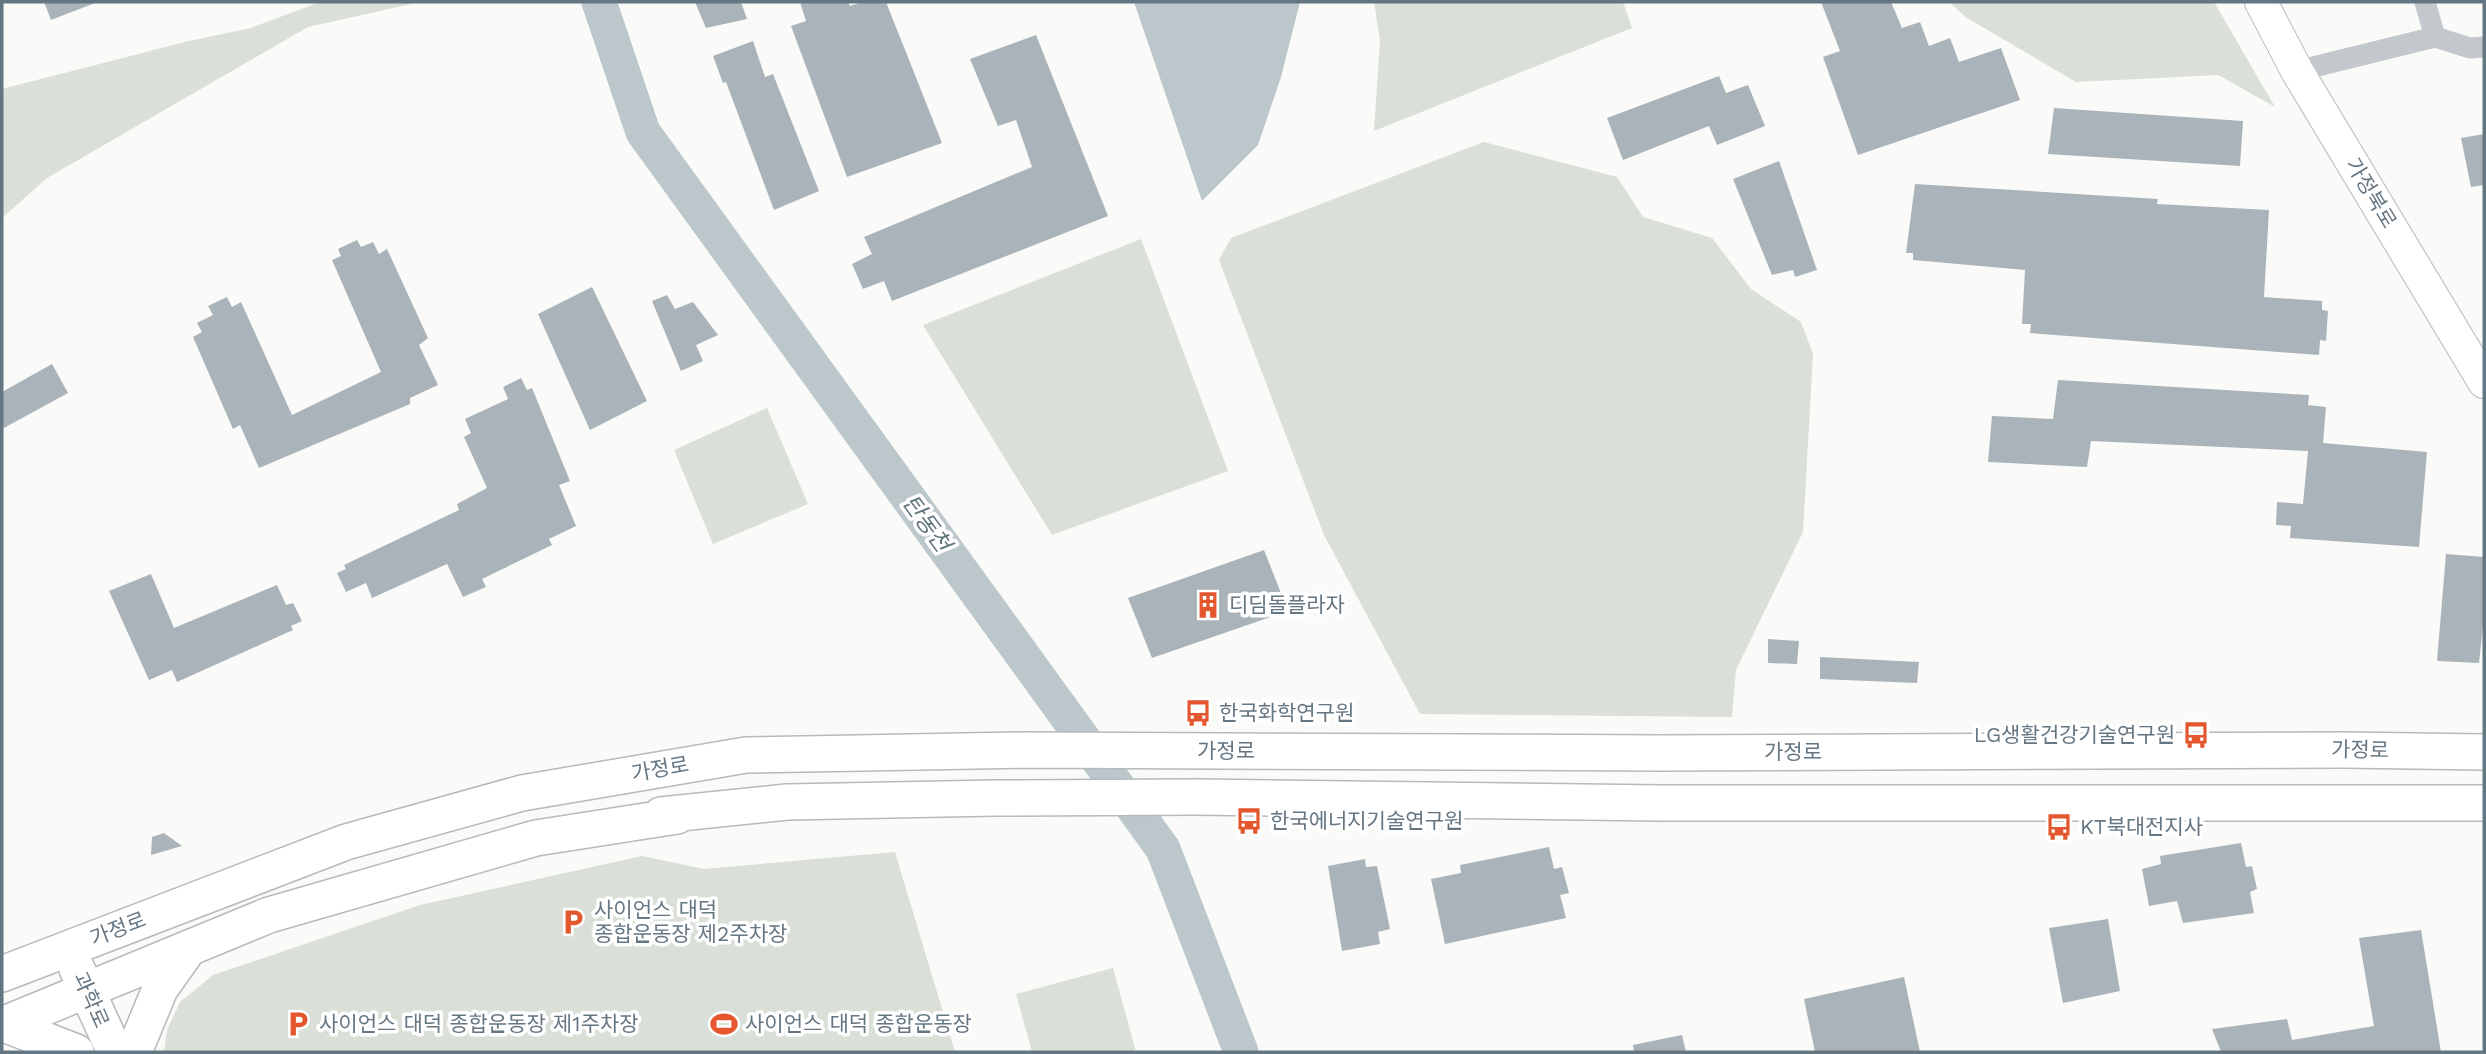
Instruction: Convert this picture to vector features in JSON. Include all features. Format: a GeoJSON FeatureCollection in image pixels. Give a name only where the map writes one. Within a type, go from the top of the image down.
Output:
{"type":"FeatureCollection","features":[{"type":"Feature","properties":{"kind":"main road","name":"가정북로"},"geometry":{"type":"LineString","coordinates":[[2261,2],[2297,71],[2484,382]]}},
{"type":"Feature","properties":{"kind":"main road","name":"가정로"},"geometry":{"type":"LineString","coordinates":[[2,974],[346,842],[522,793],[746,755],[1025,750],[1660,753],[2344,750],[2484,752]]}},
{"type":"Feature","properties":{"kind":"main road"},"geometry":{"type":"LineString","coordinates":[[3,1025],[269,915],[311,901],[536,838],[677,816],[661,816],[787,802],[1196,797],[1661,803],[2484,803]]}},
{"type":"Feature","properties":{"kind":"main road","name":"과학로"},"geometry":{"type":"LineString","coordinates":[[68,947],[115,1052]]}},
{"type":"Feature","properties":{"kind":"main road"},"geometry":{"type":"LineString","coordinates":[[134,1052],[160,989],[189,948]]}},
{"type":"Feature","properties":{"kind":"main road"},"geometry":{"type":"LineString","coordinates":[[3,1025],[76,1052]]}},
{"type":"Feature","properties":{"kind":"street"},"geometry":{"type":"LineString","coordinates":[[2425,2],[2435,37]]}},
{"type":"Feature","properties":{"kind":"street"},"geometry":{"type":"LineString","coordinates":[[2297,71],[2435,37],[2470,47],[2484,47]]}},
{"type":"Feature","properties":{"kind":"shaded area"},"geometry":{"type":"Polygon","coordinates":[[[320,2],[420,2],[308,27],[47,178],[2,218],[2,89],[189,41],[251,28],[320,2]]]}},
{"type":"Feature","properties":{"kind":"shaded area"},"geometry":{"type":"Polygon","coordinates":[[[1134,2],[1300,2],[1281,77],[1258,145],[1202,201],[1134,2]]]}},
{"type":"Feature","properties":{"kind":"shaded area"},"geometry":{"type":"Polygon","coordinates":[[[1374,2],[1623,2],[1632,28],[1374,131],[1380,41],[1374,2]]]}},
{"type":"Feature","properties":{"kind":"shaded area"},"geometry":{"type":"Polygon","coordinates":[[[1949,2],[2214,2],[2275,107],[2218,75],[2076,82],[1967,18],[1949,2]]]}},
{"type":"Feature","properties":{"kind":"shaded area"},"geometry":{"type":"Polygon","coordinates":[[[1484,142],[1617,177],[1643,217],[1712,238],[1751,289],[1801,322],[1813,354],[1803,532],[1736,670],[1732,717],[1420,714],[1324,535],[1219,260],[1231,238],[1484,142]]]}},
{"type":"Feature","properties":{"kind":"shaded area"},"geometry":{"type":"Polygon","coordinates":[[[1141,239],[1228,471],[1052,535],[923,325],[1141,239]]]}},
{"type":"Feature","properties":{"kind":"shaded area"},"geometry":{"type":"Polygon","coordinates":[[[767,408],[808,504],[713,544],[674,450],[767,408]]]}},
{"type":"Feature","properties":{"kind":"shaded area"},"geometry":{"type":"Polygon","coordinates":[[[895,852],[955,1052],[164,1052],[167,1030],[180,1002],[213,975],[420,905],[642,856],[704,869],[895,852]]]}},
{"type":"Feature","properties":{"kind":"shaded area"},"geometry":{"type":"Polygon","coordinates":[[[1113,968],[1136,1052],[1032,1052],[1016,994],[1113,968]]]}},
{"type":"Feature","properties":{"kind":"building"},"geometry":{"type":"Polygon","coordinates":[[[44,2],[95,2],[95,3],[51,20],[44,2]]]}},
{"type":"Feature","properties":{"kind":"building"},"geometry":{"type":"Polygon","coordinates":[[[695,2],[741,2],[747,19],[706,28],[695,2]]]}},
{"type":"Feature","properties":{"kind":"building"},"geometry":{"type":"Polygon","coordinates":[[[800,2],[848,2],[850,6],[863,2],[886,2],[942,143],[847,177],[791,26],[806,21],[800,2]]]}},
{"type":"Feature","properties":{"kind":"building"},"geometry":{"type":"Polygon","coordinates":[[[1821,2],[1891,2],[1902,28],[1920,22],[1929,46],[1950,38],[1959,62],[2001,48],[2020,100],[1858,155],[1823,57],[1840,51],[1821,2]]]}},
{"type":"Feature","properties":{"kind":"building"},"geometry":{"type":"Polygon","coordinates":[[[1036,35],[1108,216],[892,301],[884,281],[863,289],[852,264],[872,254],[864,237],[1032,167],[1016,120],[998,126],[970,59],[1036,35]]]}},
{"type":"Feature","properties":{"kind":"building"},"geometry":{"type":"Polygon","coordinates":[[[753,41],[765,77],[773,74],[819,191],[774,210],[726,82],[723,83],[713,56],[753,41]]]}},
{"type":"Feature","properties":{"kind":"building"},"geometry":{"type":"Polygon","coordinates":[[[1719,76],[1726,93],[1748,85],[1765,126],[1717,145],[1709,126],[1623,160],[1607,118],[1719,76]]]}},
{"type":"Feature","properties":{"kind":"building"},"geometry":{"type":"Polygon","coordinates":[[[2054,108],[2243,121],[2240,166],[2048,154],[2054,108]]]}},
{"type":"Feature","properties":{"kind":"building"},"geometry":{"type":"Polygon","coordinates":[[[2484,134],[2484,185],[2471,187],[2461,138],[2484,134]]]}},
{"type":"Feature","properties":{"kind":"building"},"geometry":{"type":"Polygon","coordinates":[[[1779,161],[1817,270],[1795,277],[1793,270],[1772,275],[1733,179],[1779,161]]]}},
{"type":"Feature","properties":{"kind":"building"},"geometry":{"type":"Polygon","coordinates":[[[1915,184],[2158,199],[2157,204],[2269,210],[2264,297],[2322,301],[2322,310],[2328,311],[2326,341],[2320,340],[2319,355],[2030,333],[2031,324],[2022,324],[2025,270],[1913,260],[1913,253],[1906,253],[1915,184]]]}},
{"type":"Feature","properties":{"kind":"building"},"geometry":{"type":"Polygon","coordinates":[[[357,240],[361,247],[373,242],[379,254],[387,249],[428,338],[419,345],[438,385],[410,398],[410,404],[259,468],[240,425],[233,429],[193,337],[202,332],[197,323],[213,315],[208,306],[227,297],[232,307],[241,302],[292,415],[381,372],[332,260],[341,256],[338,249],[357,240]]]}},
{"type":"Feature","properties":{"kind":"building"},"geometry":{"type":"Polygon","coordinates":[[[592,287],[647,401],[590,430],[538,314],[592,287]]]}},
{"type":"Feature","properties":{"kind":"building"},"geometry":{"type":"Polygon","coordinates":[[[667,295],[675,309],[693,302],[718,335],[696,345],[703,361],[681,371],[652,301],[667,295]]]}},
{"type":"Feature","properties":{"kind":"building"},"geometry":{"type":"Polygon","coordinates":[[[52,364],[68,393],[2,429],[2,392],[52,364]]]}},
{"type":"Feature","properties":{"kind":"building"},"geometry":{"type":"Polygon","coordinates":[[[521,378],[527,390],[532,388],[570,481],[559,485],[576,526],[549,539],[552,545],[482,579],[486,587],[463,597],[447,564],[372,598],[366,583],[346,592],[337,573],[346,569],[344,565],[459,510],[457,504],[487,488],[464,437],[471,433],[465,419],[508,399],[503,387],[521,378]]]}},
{"type":"Feature","properties":{"kind":"building"},"geometry":{"type":"Polygon","coordinates":[[[2058,380],[2309,395],[2308,405],[2326,407],[2323,443],[2427,452],[2419,547],[2290,538],[2291,526],[2276,525],[2277,502],[2303,504],[2308,451],[2091,441],[2087,467],[1988,462],[1992,416],[2053,419],[2058,380]]]}},
{"type":"Feature","properties":{"kind":"building","name":"디딤돌플라자"},"geometry":{"type":"Polygon","coordinates":[[[1264,550],[1288,611],[1152,658],[1128,598],[1264,550]]]}},
{"type":"Feature","properties":{"kind":"building"},"geometry":{"type":"Polygon","coordinates":[[[2446,554],[2484,557],[2484,615],[2479,663],[2437,661],[2446,554]]]}},
{"type":"Feature","properties":{"kind":"building"},"geometry":{"type":"Polygon","coordinates":[[[151,574],[174,628],[277,585],[286,605],[293,603],[302,621],[291,626],[293,630],[177,682],[172,670],[149,680],[109,591],[151,574]]]}},
{"type":"Feature","properties":{"kind":"building"},"geometry":{"type":"Polygon","coordinates":[[[1768,639],[1799,641],[1797,664],[1768,663],[1768,639]]]}},
{"type":"Feature","properties":{"kind":"building"},"geometry":{"type":"Polygon","coordinates":[[[1820,657],[1919,662],[1917,683],[1820,679],[1820,657]]]}},
{"type":"Feature","properties":{"kind":"building"},"geometry":{"type":"Polygon","coordinates":[[[164,833],[182,846],[151,855],[152,837],[164,833]]]}},
{"type":"Feature","properties":{"kind":"building"},"geometry":{"type":"Polygon","coordinates":[[[2241,843],[2246,867],[2252,866],[2257,889],[2250,892],[2254,913],[2183,923],[2177,901],[2149,906],[2142,869],[2161,864],[2160,856],[2241,843]]]}},
{"type":"Feature","properties":{"kind":"building"},"geometry":{"type":"Polygon","coordinates":[[[1549,847],[1554,869],[1562,867],[1569,893],[1560,895],[1566,918],[1445,944],[1431,879],[1461,873],[1460,865],[1549,847]]]}},
{"type":"Feature","properties":{"kind":"building"},"geometry":{"type":"Polygon","coordinates":[[[1365,859],[1366,867],[1377,866],[1390,929],[1378,932],[1380,944],[1342,951],[1328,866],[1365,859]]]}},
{"type":"Feature","properties":{"kind":"building"},"geometry":{"type":"Polygon","coordinates":[[[2108,919],[2120,991],[2063,1003],[2049,928],[2108,919]]]}},
{"type":"Feature","properties":{"kind":"building"},"geometry":{"type":"Polygon","coordinates":[[[2421,930],[2441,1052],[2221,1052],[2212,1029],[2287,1019],[2292,1040],[2374,1026],[2359,938],[2421,930]]]}},
{"type":"Feature","properties":{"kind":"building"},"geometry":{"type":"Polygon","coordinates":[[[1904,977],[1920,1052],[1815,1052],[1804,999],[1904,977]]]}},
{"type":"Feature","properties":{"kind":"building"},"geometry":{"type":"Polygon","coordinates":[[[1682,1035],[1686,1052],[1634,1052],[1633,1045],[1682,1035]]]}},
{"type":"Feature","properties":{"kind":"waterway","name":"탄동천"},"geometry":{"type":"LineString","coordinates":[[599,2],[643,132],[1163,849],[1241,1052]]}},
{"type":"Feature","properties":{"kind":"place","name":"디딤돌플라자"},"geometry":{"type":"Point","coordinates":[1208,605]}},
{"type":"Feature","properties":{"kind":"place","name":"한국화학연구원"},"geometry":{"type":"Point","coordinates":[1198,713]}},
{"type":"Feature","properties":{"kind":"place","name":"LG생활건강기술연구원"},"geometry":{"type":"Point","coordinates":[2196,735]}},
{"type":"Feature","properties":{"kind":"place","name":"한국에너지기술연구원"},"geometry":{"type":"Point","coordinates":[1249,821]}},
{"type":"Feature","properties":{"kind":"place","name":"KT북대전지사"},"geometry":{"type":"Point","coordinates":[2059,827]}},
{"type":"Feature","properties":{"kind":"place","name":"사이언스 대덕 종합운동장 제2주차장"},"geometry":{"type":"Point","coordinates":[573,922]}},
{"type":"Feature","properties":{"kind":"place","name":"사이언스 대덕 종합운동장 제1주차장"},"geometry":{"type":"Point","coordinates":[298,1024]}},
{"type":"Feature","properties":{"kind":"place","name":"사이언스 대덕 종합운동장"},"geometry":{"type":"Point","coordinates":[724,1024]}}]}
